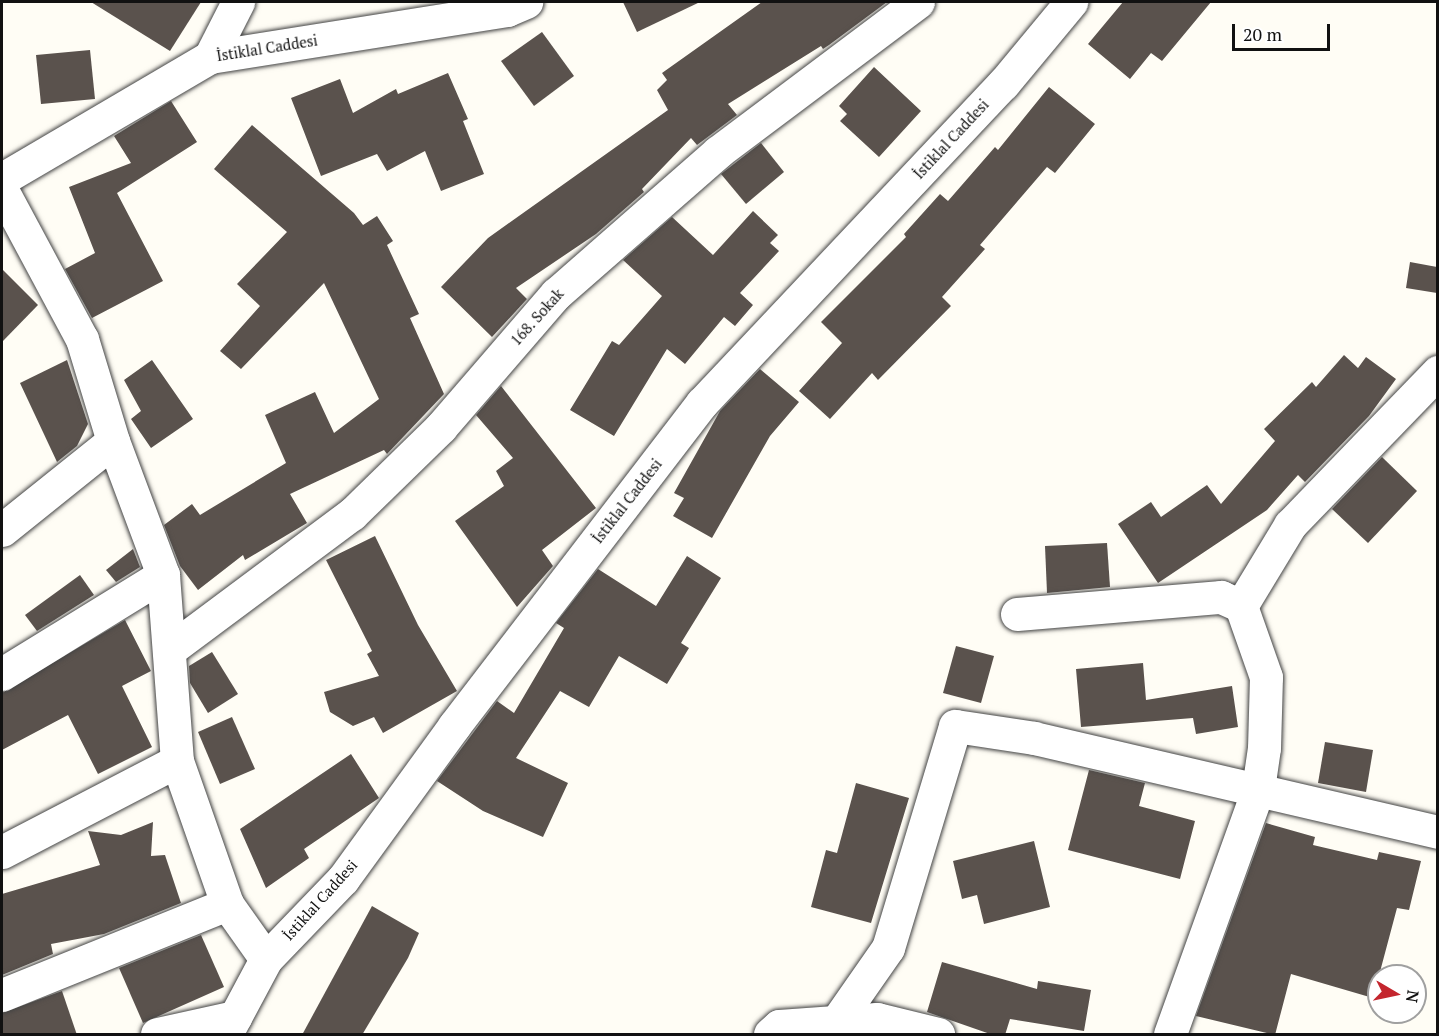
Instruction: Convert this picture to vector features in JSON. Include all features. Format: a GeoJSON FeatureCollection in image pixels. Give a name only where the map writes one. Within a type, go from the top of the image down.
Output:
{"type":"FeatureCollection","features":[{"type":"Feature","properties":{"kind":"street"},"geometry":{"type":"LineString","coordinates":[[210,57],[238,2]]}},
{"type":"Feature","properties":{"kind":"street","name":"İstiklal Caddesi"},"geometry":{"type":"LineString","coordinates":[[2,179],[210,57],[507,10],[526,2]]}},
{"type":"Feature","properties":{"kind":"street","name":"168. Sokak"},"geometry":{"type":"LineString","coordinates":[[172,648],[352,514],[441,427],[556,294],[709,160],[918,2]]}},
{"type":"Feature","properties":{"kind":"street","name":"İstiklal Caddesi"},"geometry":{"type":"LineString","coordinates":[[230,1026],[266,959],[343,879],[454,726],[702,404],[1003,84],[1071,2]]}},
{"type":"Feature","properties":{"kind":"street"},"geometry":{"type":"LineString","coordinates":[[2,190],[82,339],[113,441],[163,575],[172,648],[177,761],[227,904],[266,959]]}},
{"type":"Feature","properties":{"kind":"street"},"geometry":{"type":"LineString","coordinates":[[1241,606],[1290,525],[1437,372]]}},
{"type":"Feature","properties":{"kind":"street"},"geometry":{"type":"LineString","coordinates":[[2,530],[113,441]]}},
{"type":"Feature","properties":{"kind":"street"},"geometry":{"type":"LineString","coordinates":[[2,674],[163,575]]}},
{"type":"Feature","properties":{"kind":"street"},"geometry":{"type":"LineString","coordinates":[[1017,614],[1221,597],[1241,606],[1266,677],[1264,748],[1258,789],[1170,1035]]}},
{"type":"Feature","properties":{"kind":"street"},"geometry":{"type":"LineString","coordinates":[[837,1022],[888,948],[955,726],[1034,738],[1437,832]]}},
{"type":"Feature","properties":{"kind":"street"},"geometry":{"type":"LineString","coordinates":[[2,852],[177,761]]}},
{"type":"Feature","properties":{"kind":"street"},"geometry":{"type":"LineString","coordinates":[[2,995],[227,904]]}},
{"type":"Feature","properties":{"kind":"street"},"geometry":{"type":"LineString","coordinates":[[770,1035],[779,1026],[837,1022],[938,1035]]}},
{"type":"Feature","properties":{"kind":"street"},"geometry":{"type":"LineString","coordinates":[[157,1035],[230,1026]]}},
{"type":"Feature","properties":{"kind":"building"},"geometry":{"type":"Polygon","coordinates":[[[91,2],[201,2],[170,51],[91,2]]]}},
{"type":"Feature","properties":{"kind":"building"},"geometry":{"type":"Polygon","coordinates":[[[623,2],[700,2],[637,32],[623,2]]]}},
{"type":"Feature","properties":{"kind":"building"},"geometry":{"type":"Polygon","coordinates":[[[762,2],[887,2],[823,49],[821,46],[728,104],[737,115],[697,145],[691,138],[642,189],[644,192],[596,234],[516,288],[527,299],[492,337],[441,287],[488,238],[668,110],[657,90],[667,80],[662,73],[762,2]]]}},
{"type":"Feature","properties":{"kind":"building"},"geometry":{"type":"Polygon","coordinates":[[[1123,2],[1211,2],[1162,61],[1151,53],[1130,79],[1088,44],[1123,2]]]}},
{"type":"Feature","properties":{"kind":"building"},"geometry":{"type":"Polygon","coordinates":[[[542,32],[574,76],[534,106],[501,61],[542,32]]]}},
{"type":"Feature","properties":{"kind":"building"},"geometry":{"type":"Polygon","coordinates":[[[90,50],[95,99],[41,104],[36,55],[90,50]]]}},
{"type":"Feature","properties":{"kind":"building"},"geometry":{"type":"Polygon","coordinates":[[[874,67],[921,111],[879,157],[840,121],[847,114],[839,106],[874,67]]]}},
{"type":"Feature","properties":{"kind":"building"},"geometry":{"type":"Polygon","coordinates":[[[448,73],[468,119],[463,121],[484,174],[441,191],[425,151],[387,171],[377,154],[321,176],[291,98],[340,79],[353,113],[396,89],[398,94],[448,73]]]}},
{"type":"Feature","properties":{"kind":"building"},"geometry":{"type":"Polygon","coordinates":[[[1049,87],[1095,124],[1055,173],[1047,167],[980,245],[985,249],[942,297],[951,306],[878,380],[872,373],[830,419],[799,391],[842,343],[821,322],[906,237],[904,234],[940,194],[948,201],[995,147],[998,150],[1049,87]]]}},
{"type":"Feature","properties":{"kind":"building"},"geometry":{"type":"Polygon","coordinates":[[[171,101],[197,142],[117,193],[163,281],[92,318],[65,269],[95,253],[69,187],[131,163],[114,136],[171,101]]]}},
{"type":"Feature","properties":{"kind":"building"},"geometry":{"type":"Polygon","coordinates":[[[252,125],[354,213],[363,225],[377,216],[393,241],[387,245],[419,314],[410,318],[444,394],[387,454],[384,450],[290,494],[307,523],[245,560],[243,555],[198,590],[180,566],[164,525],[192,504],[200,515],[286,463],[265,415],[315,392],[334,433],[379,399],[324,283],[241,369],[220,351],[260,306],[237,284],[287,232],[214,169],[252,125]]]}},
{"type":"Feature","properties":{"kind":"building"},"geometry":{"type":"Polygon","coordinates":[[[761,143],[784,172],[746,204],[721,174],[761,143]]]}},
{"type":"Feature","properties":{"kind":"building"},"geometry":{"type":"Polygon","coordinates":[[[753,211],[778,235],[770,243],[779,251],[740,293],[753,305],[735,326],[724,317],[685,364],[667,349],[614,436],[570,410],[612,341],[619,345],[662,296],[623,260],[672,217],[713,255],[753,211]]]}},
{"type":"Feature","properties":{"kind":"building"},"geometry":{"type":"Polygon","coordinates":[[[1410,262],[1437,267],[1437,293],[1406,288],[1410,262]]]}},
{"type":"Feature","properties":{"kind":"building"},"geometry":{"type":"Polygon","coordinates":[[[2,269],[38,305],[2,342],[2,269]]]}},
{"type":"Feature","properties":{"kind":"building"},"geometry":{"type":"Polygon","coordinates":[[[1344,355],[1358,368],[1366,357],[1396,379],[1369,416],[1305,482],[1298,475],[1267,510],[1158,583],[1118,524],[1151,502],[1161,517],[1207,485],[1221,504],[1275,441],[1264,429],[1312,382],[1316,387],[1344,355]]]}},
{"type":"Feature","properties":{"kind":"building"},"geometry":{"type":"Polygon","coordinates":[[[67,360],[88,424],[77,446],[57,462],[20,383],[67,360]]]}},
{"type":"Feature","properties":{"kind":"building"},"geometry":{"type":"Polygon","coordinates":[[[152,360],[193,419],[151,448],[131,419],[141,411],[124,380],[152,360]]]}},
{"type":"Feature","properties":{"kind":"building"},"geometry":{"type":"Polygon","coordinates":[[[760,369],[799,402],[770,436],[712,538],[673,516],[684,498],[674,493],[720,411],[760,369]]]}},
{"type":"Feature","properties":{"kind":"building"},"geometry":{"type":"Polygon","coordinates":[[[501,386],[596,508],[542,550],[553,566],[517,607],[455,521],[504,486],[496,471],[513,458],[476,415],[501,386]]]}},
{"type":"Feature","properties":{"kind":"building"},"geometry":{"type":"Polygon","coordinates":[[[1382,457],[1417,491],[1368,543],[1332,509],[1382,457]]]}},
{"type":"Feature","properties":{"kind":"building"},"geometry":{"type":"Polygon","coordinates":[[[375,536],[418,625],[457,691],[383,733],[374,717],[353,726],[330,712],[324,692],[379,676],[367,654],[372,651],[326,560],[375,536]]]}},
{"type":"Feature","properties":{"kind":"building"},"geometry":{"type":"Polygon","coordinates":[[[1107,543],[1110,587],[1047,593],[1045,546],[1107,543]]]}},
{"type":"Feature","properties":{"kind":"building"},"geometry":{"type":"Polygon","coordinates":[[[133,549],[140,567],[116,582],[106,570],[133,549]]]}},
{"type":"Feature","properties":{"kind":"building"},"geometry":{"type":"Polygon","coordinates":[[[687,556],[721,578],[681,643],[689,648],[667,684],[619,656],[589,707],[560,691],[516,758],[568,783],[543,837],[483,811],[437,781],[497,701],[514,713],[564,628],[556,623],[598,569],[656,606],[687,556]]]}},
{"type":"Feature","properties":{"kind":"building"},"geometry":{"type":"Polygon","coordinates":[[[80,575],[94,595],[37,631],[25,615],[80,575]]]}},
{"type":"Feature","properties":{"kind":"building"},"geometry":{"type":"Polygon","coordinates":[[[125,620],[151,671],[122,686],[152,747],[98,774],[68,715],[2,750],[2,693],[125,620]]]}},
{"type":"Feature","properties":{"kind":"building"},"geometry":{"type":"Polygon","coordinates":[[[956,646],[994,656],[981,703],[943,693],[956,646]]]}},
{"type":"Feature","properties":{"kind":"building"},"geometry":{"type":"Polygon","coordinates":[[[212,652],[238,694],[208,713],[190,683],[189,666],[212,652]]]}},
{"type":"Feature","properties":{"kind":"building"},"geometry":{"type":"Polygon","coordinates":[[[1143,663],[1146,700],[1232,686],[1238,727],[1196,734],[1193,718],[1081,727],[1076,669],[1143,663]]]}},
{"type":"Feature","properties":{"kind":"building"},"geometry":{"type":"Polygon","coordinates":[[[232,717],[255,769],[220,784],[198,732],[232,717]]]}},
{"type":"Feature","properties":{"kind":"building"},"geometry":{"type":"Polygon","coordinates":[[[1325,742],[1373,750],[1366,792],[1318,783],[1325,742]]]}},
{"type":"Feature","properties":{"kind":"building"},"geometry":{"type":"Polygon","coordinates":[[[351,754],[379,798],[304,849],[309,858],[266,888],[240,829],[351,754]]]}},
{"type":"Feature","properties":{"kind":"building"},"geometry":{"type":"Polygon","coordinates":[[[1089,770],[1145,783],[1139,806],[1195,821],[1180,879],[1068,850],[1089,770]]]}},
{"type":"Feature","properties":{"kind":"building"},"geometry":{"type":"Polygon","coordinates":[[[856,783],[909,798],[871,923],[811,907],[826,850],[837,853],[856,783]]]}},
{"type":"Feature","properties":{"kind":"building"},"geometry":{"type":"Polygon","coordinates":[[[153,822],[151,856],[165,855],[181,903],[104,934],[51,944],[53,954],[2,975],[2,894],[100,865],[88,831],[121,835],[153,822]]]}},
{"type":"Feature","properties":{"kind":"building"},"geometry":{"type":"Polygon","coordinates":[[[1266,823],[1315,837],[1313,845],[1377,860],[1379,852],[1421,861],[1409,910],[1397,908],[1382,964],[1367,964],[1367,996],[1291,974],[1275,1035],[1196,1016],[1266,823]]]}},
{"type":"Feature","properties":{"kind":"building"},"geometry":{"type":"Polygon","coordinates":[[[1034,841],[1050,907],[984,924],[977,895],[962,899],[953,861],[1034,841]]]}},
{"type":"Feature","properties":{"kind":"building"},"geometry":{"type":"Polygon","coordinates":[[[372,906],[419,933],[408,958],[362,1035],[302,1035],[372,906]]]}},
{"type":"Feature","properties":{"kind":"building"},"geometry":{"type":"Polygon","coordinates":[[[201,935],[224,987],[143,1023],[119,968],[201,935]]]}},
{"type":"Feature","properties":{"kind":"building"},"geometry":{"type":"Polygon","coordinates":[[[942,962],[1037,989],[1038,981],[1091,990],[1084,1031],[1010,1019],[1005,1035],[993,1035],[927,1012],[942,962]]]}},
{"type":"Feature","properties":{"kind":"building"},"geometry":{"type":"Polygon","coordinates":[[[62,991],[77,1035],[2,1035],[2,1013],[62,991]]]}}]}
